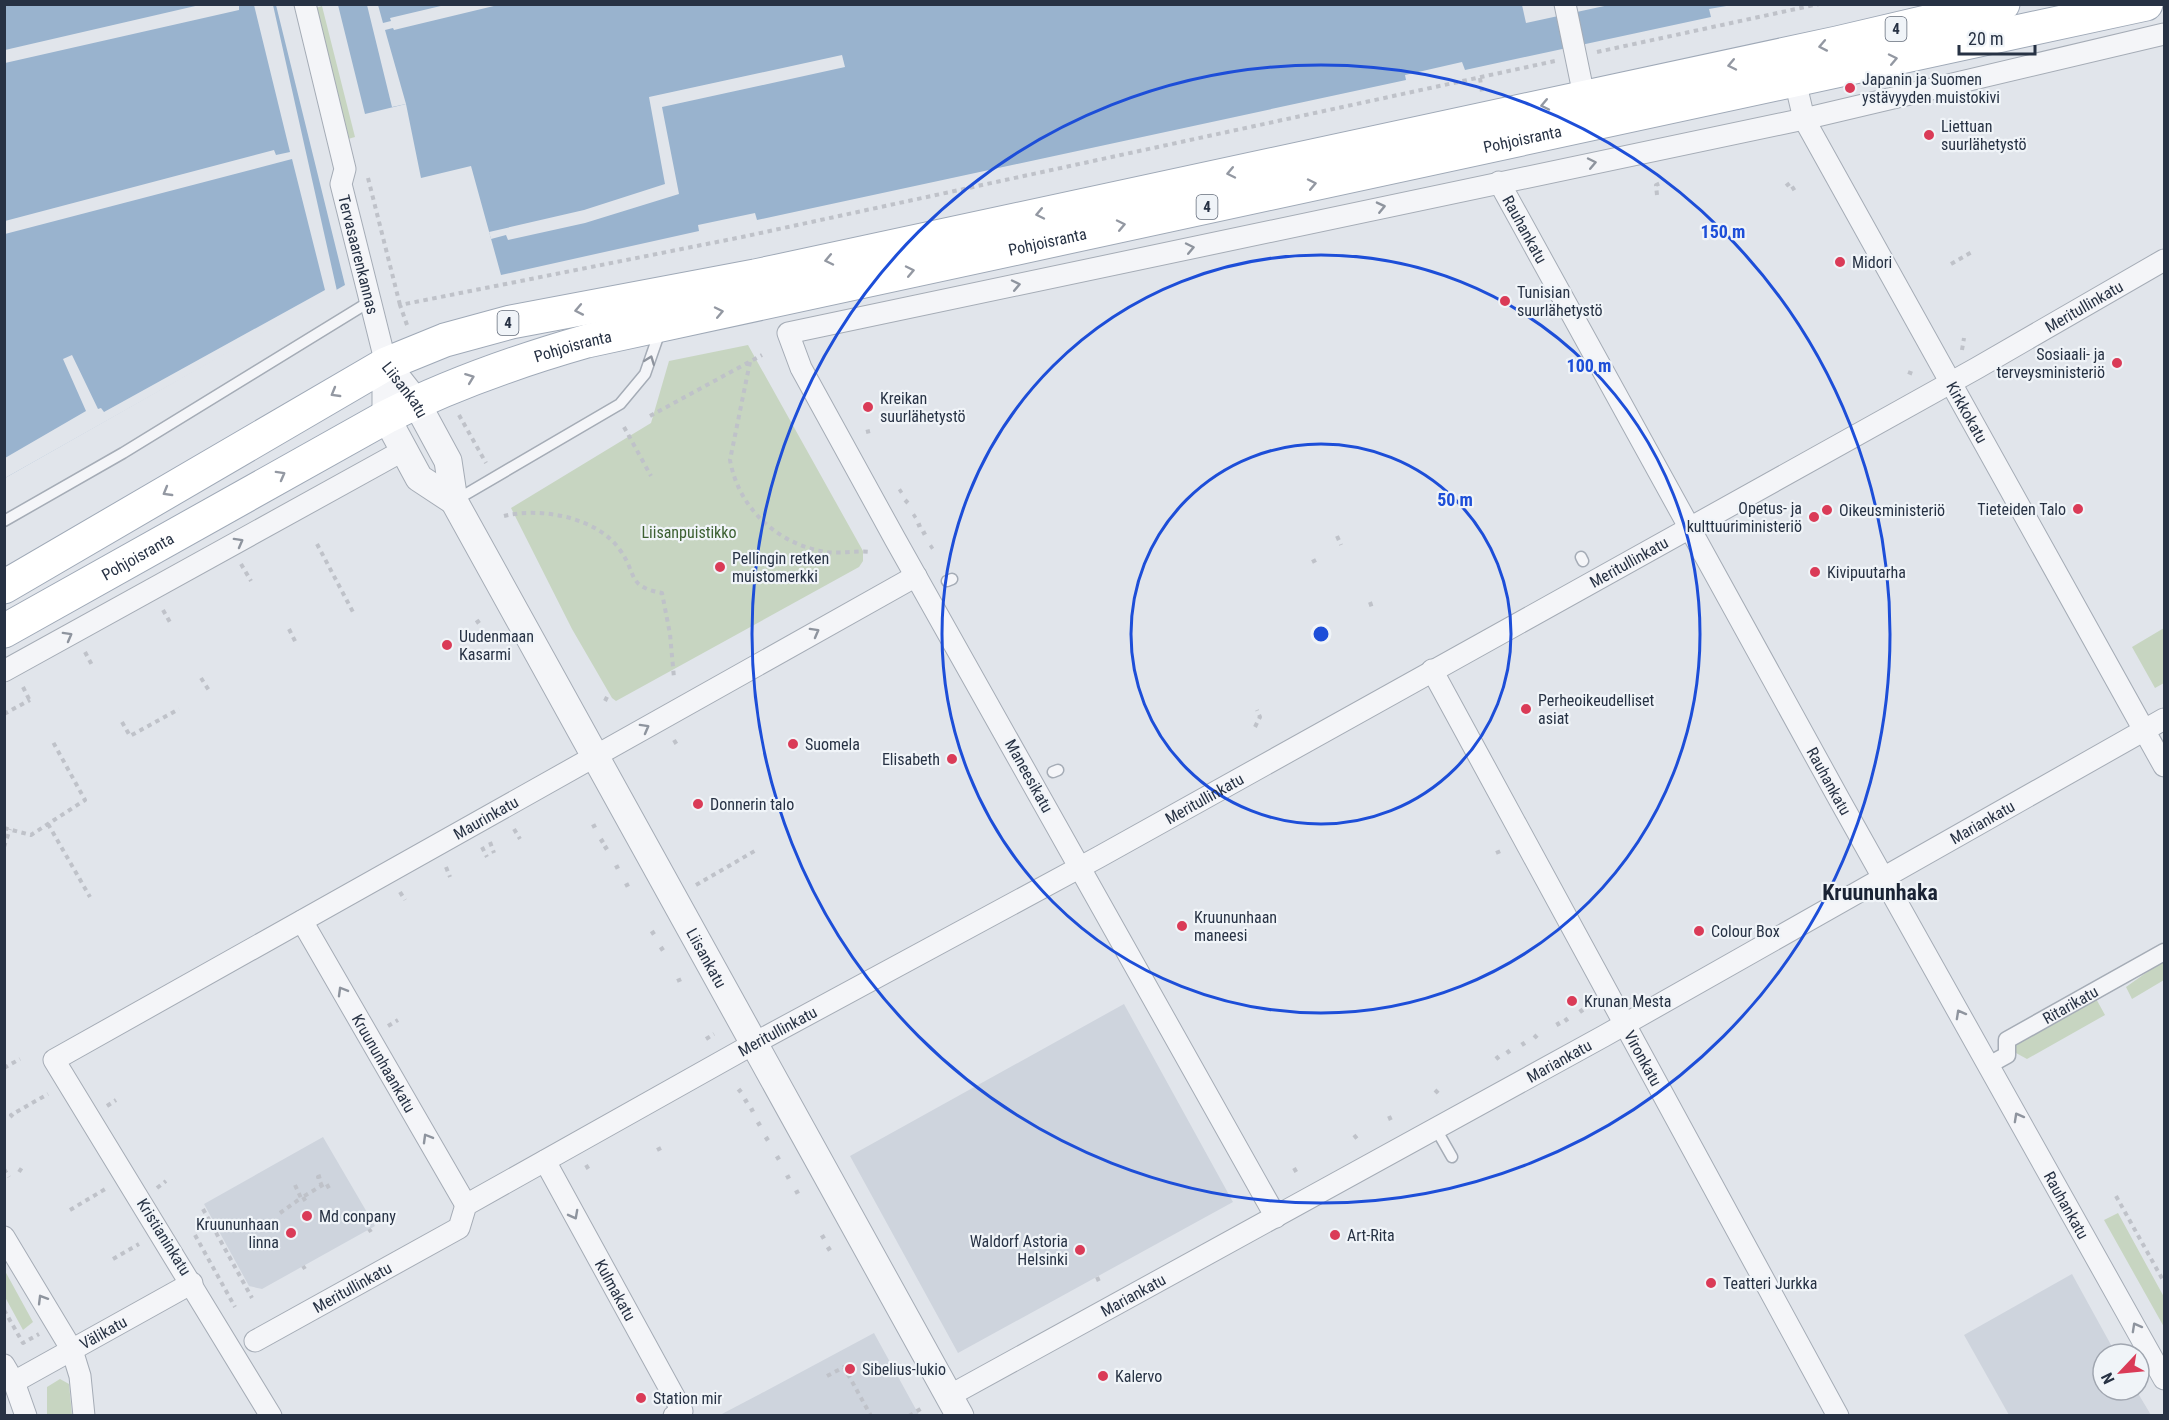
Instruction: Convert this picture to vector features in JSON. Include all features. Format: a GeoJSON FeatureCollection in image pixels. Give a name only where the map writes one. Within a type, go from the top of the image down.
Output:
{"type":"FeatureCollection","features":[{"type":"Feature","properties":{"kind":"main road","name":"Pohjoisranta"},"geometry":{"type":"LineString","coordinates":[[4,631],[386,417],[444,388],[531,357],[1792,66],[2003,4]]}},
{"type":"Feature","properties":{"kind":"main road","name":"Pohjoisranta"},"geometry":{"type":"LineString","coordinates":[[4,587],[386,364],[445,340],[511,322],[755,276],[1584,96],[1792,66],[2146,4]]}},
{"type":"Feature","properties":{"kind":"street","name":"Tervasaarenkannas"},"geometry":{"type":"LineString","coordinates":[[305,4],[345,169],[341,184],[386,364]]}},
{"type":"Feature","properties":{"kind":"street"},"geometry":{"type":"LineString","coordinates":[[1566,6],[1584,96]]}},
{"type":"Feature","properties":{"kind":"street"},"geometry":{"type":"LineString","coordinates":[[1498,182],[1804,119],[2164,34]]}},
{"type":"Feature","properties":{"kind":"street","name":"Kirkkokatu"},"geometry":{"type":"LineString","coordinates":[[1792,66],[1804,119],[2164,766]]}},
{"type":"Feature","properties":{"kind":"street","name":"Maneesikatu"},"geometry":{"type":"LineString","coordinates":[[1276,1217],[801,368],[788,333],[1498,182]]}},
{"type":"Feature","properties":{"kind":"street","name":"Rauhankatu"},"geometry":{"type":"LineString","coordinates":[[1498,182],[2164,1378]]}},
{"type":"Feature","properties":{"kind":"street","name":"Meritullinkatu"},"geometry":{"type":"LineString","coordinates":[[255,1341],[459,1228],[466,1205],[753,1044],[1080,867],[1950,383],[2164,260]]}},
{"type":"Feature","properties":{"kind":"street","name":"Liisankatu"},"geometry":{"type":"LineString","coordinates":[[386,364],[416,402],[448,461],[454,501],[955,1406]]}},
{"type":"Feature","properties":{"kind":"street","name":"Liisankatu"},"geometry":{"type":"LineString","coordinates":[[386,364],[386,417],[419,478],[454,501]]}},
{"type":"Feature","properties":{"kind":"street"},"geometry":{"type":"LineString","coordinates":[[12,676],[404,450]]}},
{"type":"Feature","properties":{"kind":"street","name":"Maurinkatu"},"geometry":{"type":"LineString","coordinates":[[54,1060],[916,576]]}},
{"type":"Feature","properties":{"kind":"street","name":"Vironkatu"},"geometry":{"type":"LineString","coordinates":[[1432,670],[1838,1416]]}},
{"type":"Feature","properties":{"kind":"street","name":"Mariankatu"},"geometry":{"type":"LineString","coordinates":[[955,1406],[1276,1217],[1624,1025],[2164,719]]}},
{"type":"Feature","properties":{"kind":"street","name":"Kruununhaankatu"},"geometry":{"type":"LineString","coordinates":[[302,921],[466,1205]]}},
{"type":"Feature","properties":{"kind":"street","name":"Ritarikatu"},"geometry":{"type":"LineString","coordinates":[[1989,1065],[2007,1055],[2007,1040],[2164,952]]}},
{"type":"Feature","properties":{"kind":"street","name":"Kristianinkatu"},"geometry":{"type":"LineString","coordinates":[[54,1060],[271,1416]]}},
{"type":"Feature","properties":{"kind":"street","name":"Kulmakatu"},"geometry":{"type":"LineString","coordinates":[[545,1161],[682,1411],[674,1416]]}},
{"type":"Feature","properties":{"kind":"street"},"geometry":{"type":"LineString","coordinates":[[4,1237],[72,1350],[80,1376],[84,1416]]}},
{"type":"Feature","properties":{"kind":"street","name":"Välikatu"},"geometry":{"type":"LineString","coordinates":[[9,1374],[72,1350],[192,1283]]}},
{"type":"Feature","properties":{"kind":"street"},"geometry":{"type":"LineString","coordinates":[[9,1374],[26,1416]]}},
{"type":"Feature","properties":{"kind":"lane"},"geometry":{"type":"LineString","coordinates":[[4,521],[123,453],[369,302]]}},
{"type":"Feature","properties":{"kind":"lane"},"geometry":{"type":"LineString","coordinates":[[454,501],[605,416],[632,392],[645,374],[662,325]]}},
{"type":"Feature","properties":{"kind":"lane"},"geometry":{"type":"LineString","coordinates":[[1436,1128],[1452,1157]]}},
{"type":"Feature","properties":{"kind":"path"},"geometry":{"type":"LineString","coordinates":[[406,323],[400,305],[742,237],[1480,78],[1575,52],[1819,4]]}},
{"type":"Feature","properties":{"kind":"path"},"geometry":{"type":"LineString","coordinates":[[1480,78],[1482,92]]}},
{"type":"Feature","properties":{"kind":"path"},"geometry":{"type":"LineString","coordinates":[[1657,195],[1656,185],[1660,183]]}},
{"type":"Feature","properties":{"kind":"path"},"geometry":{"type":"LineString","coordinates":[[1786,186],[1790,183],[1796,194]]}},
{"type":"Feature","properties":{"kind":"path"},"geometry":{"type":"LineString","coordinates":[[742,237],[744,248]]}},
{"type":"Feature","properties":{"kind":"path"},"geometry":{"type":"LineString","coordinates":[[1951,264],[1972,252]]}},
{"type":"Feature","properties":{"kind":"path"},"geometry":{"type":"LineString","coordinates":[[1962,350],[1964,338]]}},
{"type":"Feature","properties":{"kind":"path"},"geometry":{"type":"LineString","coordinates":[[650,416],[762,355]]}},
{"type":"Feature","properties":{"kind":"path"},"geometry":{"type":"LineString","coordinates":[[750,362],[730,460],[732,473],[750,509],[772,530],[820,552],[871,552]]}},
{"type":"Feature","properties":{"kind":"path"},"geometry":{"type":"LineString","coordinates":[[1908,372],[1917,375]]}},
{"type":"Feature","properties":{"kind":"path"},"geometry":{"type":"LineString","coordinates":[[455,408],[495,478]]}},
{"type":"Feature","properties":{"kind":"path"},"geometry":{"type":"LineString","coordinates":[[624,427],[651,476]]}},
{"type":"Feature","properties":{"kind":"path"},"geometry":{"type":"LineString","coordinates":[[504,516],[535,512],[568,516],[595,529],[620,550],[635,583],[645,590],[662,594],[670,634],[674,678]]}},
{"type":"Feature","properties":{"kind":"path"},"geometry":{"type":"LineString","coordinates":[[1336,536],[1341,545]]}},
{"type":"Feature","properties":{"kind":"path"},"geometry":{"type":"LineString","coordinates":[[317,544],[354,614]]}},
{"type":"Feature","properties":{"kind":"path"},"geometry":{"type":"LineString","coordinates":[[240,560],[250,581]]}},
{"type":"Feature","properties":{"kind":"path"},"geometry":{"type":"LineString","coordinates":[[1370,602],[1372,608]]}},
{"type":"Feature","properties":{"kind":"path"},"geometry":{"type":"LineString","coordinates":[[160,604],[171,624]]}},
{"type":"Feature","properties":{"kind":"path"},"geometry":{"type":"LineString","coordinates":[[476,623],[483,618]]}},
{"type":"Feature","properties":{"kind":"path"},"geometry":{"type":"LineString","coordinates":[[289,629],[297,645]]}},
{"type":"Feature","properties":{"kind":"path"},"geometry":{"type":"LineString","coordinates":[[82,646],[93,668]]}},
{"type":"Feature","properties":{"kind":"path"},"geometry":{"type":"LineString","coordinates":[[5,714],[30,701],[12,676]]}},
{"type":"Feature","properties":{"kind":"path"},"geometry":{"type":"LineString","coordinates":[[201,678],[210,692]]}},
{"type":"Feature","properties":{"kind":"path"},"geometry":{"type":"LineString","coordinates":[[605,701],[609,693]]}},
{"type":"Feature","properties":{"kind":"path"},"geometry":{"type":"LineString","coordinates":[[122,722],[130,736],[179,709]]}},
{"type":"Feature","properties":{"kind":"path"},"geometry":{"type":"LineString","coordinates":[[1255,727],[1260,717],[1257,710]]}},
{"type":"Feature","properties":{"kind":"path"},"geometry":{"type":"LineString","coordinates":[[674,740],[677,745]]}},
{"type":"Feature","properties":{"kind":"path"},"geometry":{"type":"LineString","coordinates":[[4,828],[31,835],[85,800],[53,742]]}},
{"type":"Feature","properties":{"kind":"path"},"geometry":{"type":"LineString","coordinates":[[48,824],[90,897]]}},
{"type":"Feature","properties":{"kind":"path"},"geometry":{"type":"LineString","coordinates":[[592,827],[598,824]]}},
{"type":"Feature","properties":{"kind":"path"},"geometry":{"type":"LineString","coordinates":[[513,829],[520,839]]}},
{"type":"Feature","properties":{"kind":"path"},"geometry":{"type":"LineString","coordinates":[[4,847],[10,830]]}},
{"type":"Feature","properties":{"kind":"path"},"geometry":{"type":"LineString","coordinates":[[600,842],[606,838]]}},
{"type":"Feature","properties":{"kind":"path"},"geometry":{"type":"LineString","coordinates":[[490,842],[494,853]]}},
{"type":"Feature","properties":{"kind":"path"},"geometry":{"type":"LineString","coordinates":[[604,849],[610,845]]}},
{"type":"Feature","properties":{"kind":"path"},"geometry":{"type":"LineString","coordinates":[[482,847],[487,857]]}},
{"type":"Feature","properties":{"kind":"path"},"geometry":{"type":"LineString","coordinates":[[699,883],[758,849]]}},
{"type":"Feature","properties":{"kind":"path"},"geometry":{"type":"LineString","coordinates":[[1496,853],[1503,850]]}},
{"type":"Feature","properties":{"kind":"path"},"geometry":{"type":"LineString","coordinates":[[615,868],[621,865]]}},
{"type":"Feature","properties":{"kind":"path"},"geometry":{"type":"LineString","coordinates":[[446,867],[450,877]]}},
{"type":"Feature","properties":{"kind":"path"},"geometry":{"type":"LineString","coordinates":[[625,886],[631,883]]}},
{"type":"Feature","properties":{"kind":"path"},"geometry":{"type":"LineString","coordinates":[[400,892],[405,900]]}},
{"type":"Feature","properties":{"kind":"path"},"geometry":{"type":"LineString","coordinates":[[651,934],[657,930]]}},
{"type":"Feature","properties":{"kind":"path"},"geometry":{"type":"LineString","coordinates":[[660,950],[666,946]]}},
{"type":"Feature","properties":{"kind":"path"},"geometry":{"type":"LineString","coordinates":[[677,981],[684,978]]}},
{"type":"Feature","properties":{"kind":"path"},"geometry":{"type":"LineString","coordinates":[[1580,1010],[1585,1017]]}},
{"type":"Feature","properties":{"kind":"path"},"geometry":{"type":"LineString","coordinates":[[1565,1018],[1570,1025]]}},
{"type":"Feature","properties":{"kind":"path"},"geometry":{"type":"LineString","coordinates":[[385,1028],[398,1020]]}},
{"type":"Feature","properties":{"kind":"path"},"geometry":{"type":"LineString","coordinates":[[1557,1022],[1561,1029]]}},
{"type":"Feature","properties":{"kind":"path"},"geometry":{"type":"LineString","coordinates":[[706,1039],[714,1034]]}},
{"type":"Feature","properties":{"kind":"path"},"geometry":{"type":"LineString","coordinates":[[1534,1035],[1540,1041]]}},
{"type":"Feature","properties":{"kind":"path"},"geometry":{"type":"LineString","coordinates":[[1522,1042],[1526,1048]]}},
{"type":"Feature","properties":{"kind":"path"},"geometry":{"type":"LineString","coordinates":[[1507,1050],[1512,1057]]}},
{"type":"Feature","properties":{"kind":"path"},"geometry":{"type":"LineString","coordinates":[[1497,1056],[1501,1062]]}},
{"type":"Feature","properties":{"kind":"path"},"geometry":{"type":"LineString","coordinates":[[4,1068],[20,1059]]}},
{"type":"Feature","properties":{"kind":"path"},"geometry":{"type":"LineString","coordinates":[[738,1092],[743,1088]]}},
{"type":"Feature","properties":{"kind":"path"},"geometry":{"type":"LineString","coordinates":[[1435,1090],[1441,1096]]}},
{"type":"Feature","properties":{"kind":"path"},"geometry":{"type":"LineString","coordinates":[[12,1118],[11,1115],[48,1094]]}},
{"type":"Feature","properties":{"kind":"path"},"geometry":{"type":"LineString","coordinates":[[744,1102],[750,1099]]}},
{"type":"Feature","properties":{"kind":"path"},"geometry":{"type":"LineString","coordinates":[[1389,1116],[1392,1123]]}},
{"type":"Feature","properties":{"kind":"path"},"geometry":{"type":"LineString","coordinates":[[757,1125],[762,1122]]}},
{"type":"Feature","properties":{"kind":"path"},"geometry":{"type":"LineString","coordinates":[[1354,1135],[1359,1141]]}},
{"type":"Feature","properties":{"kind":"path"},"geometry":{"type":"LineString","coordinates":[[765,1140],[771,1136]]}},
{"type":"Feature","properties":{"kind":"path"},"geometry":{"type":"LineString","coordinates":[[776,1159],[782,1156]]}},
{"type":"Feature","properties":{"kind":"path"},"geometry":{"type":"LineString","coordinates":[[586,1164],[589,1170]]}},
{"type":"Feature","properties":{"kind":"path"},"geometry":{"type":"LineString","coordinates":[[19,1172],[23,1166]]}},
{"type":"Feature","properties":{"kind":"path"},"geometry":{"type":"LineString","coordinates":[[1294,1168],[1298,1175]]}},
{"type":"Feature","properties":{"kind":"path"},"geometry":{"type":"LineString","coordinates":[[4,1169],[9,1177]]}},
{"type":"Feature","properties":{"kind":"path"},"geometry":{"type":"LineString","coordinates":[[786,1178],[792,1174]]}},
{"type":"Feature","properties":{"kind":"path"},"geometry":{"type":"LineString","coordinates":[[321,1176],[318,1177],[322,1186]]}},
{"type":"Feature","properties":{"kind":"path"},"geometry":{"type":"LineString","coordinates":[[280,1213],[302,1197],[326,1184],[330,1190]]}},
{"type":"Feature","properties":{"kind":"path"},"geometry":{"type":"LineString","coordinates":[[295,1185],[306,1203]]}},
{"type":"Feature","properties":{"kind":"path"},"geometry":{"type":"LineString","coordinates":[[70,1210],[104,1190]]}},
{"type":"Feature","properties":{"kind":"path"},"geometry":{"type":"LineString","coordinates":[[795,1193],[801,1190]]}},
{"type":"Feature","properties":{"kind":"path"},"geometry":{"type":"LineString","coordinates":[[2116,1196],[2164,1282]]}},
{"type":"Feature","properties":{"kind":"path"},"geometry":{"type":"LineString","coordinates":[[203,1209],[252,1298]]}},
{"type":"Feature","properties":{"kind":"path"},"geometry":{"type":"LineString","coordinates":[[195,1234],[235,1307]]}},
{"type":"Feature","properties":{"kind":"path"},"geometry":{"type":"LineString","coordinates":[[821,1239],[826,1235]]}},
{"type":"Feature","properties":{"kind":"path"},"geometry":{"type":"LineString","coordinates":[[113,1259],[139,1245]]}},
{"type":"Feature","properties":{"kind":"path"},"geometry":{"type":"LineString","coordinates":[[827,1250],[833,1246]]}},
{"type":"Feature","properties":{"kind":"path"},"geometry":{"type":"LineString","coordinates":[[1097,1277],[1100,1284]]}},
{"type":"Feature","properties":{"kind":"path"},"geometry":{"type":"LineString","coordinates":[[4,1310],[23,1343]]}},
{"type":"Feature","properties":{"kind":"path"},"geometry":{"type":"LineString","coordinates":[[827,1376],[844,1367],[871,1416]]}},
{"type":"Feature","properties":{"kind":"path"},"geometry":{"type":"LineString","coordinates":[[909,1416],[922,1408]]}},
{"type":"Feature","properties":{"kind":"shaded area"},"geometry":{"type":"Polygon","coordinates":[[[1124,1004],[1233,1202],[958,1353],[850,1156],[1124,1004]]]}},
{"type":"Feature","properties":{"kind":"shaded area","name":"Kruununhaan linna"},"geometry":{"type":"Polygon","coordinates":[[[323,1137],[375,1226],[262,1289],[249,1286],[204,1204],[323,1137]]]}},
{"type":"Feature","properties":{"kind":"shaded area"},"geometry":{"type":"Polygon","coordinates":[[[2072,1274],[2109,1342],[2091,1342],[2091,1402],[2143,1402],[2151,1415],[2009,1415],[1964,1335],[2072,1274]]]}},
{"type":"Feature","properties":{"kind":"shaded area","name":"Sibelius-lukio"},"geometry":{"type":"Polygon","coordinates":[[[874,1333],[919,1415],[720,1415],[760,1394],[874,1333]]]}},
{"type":"Feature","properties":{"kind":"green space"},"geometry":{"type":"Polygon","coordinates":[[[322,6],[355,137],[348,139],[316,8],[322,6]]]}},
{"type":"Feature","properties":{"kind":"green space","name":"Liisanpuistikko"},"geometry":{"type":"Polygon","coordinates":[[[748,345],[863,551],[863,561],[859,567],[616,701],[612,698],[572,629],[511,508],[651,423],[669,361],[748,345]]]}},
{"type":"Feature","properties":{"kind":"green space"},"geometry":{"type":"Polygon","coordinates":[[[2164,628],[2164,683],[2155,688],[2132,647],[2164,628]]]}},
{"type":"Feature","properties":{"kind":"green space"},"geometry":{"type":"Polygon","coordinates":[[[2164,960],[2164,980],[2132,999],[2126,987],[2164,960]]]}},
{"type":"Feature","properties":{"kind":"green space"},"geometry":{"type":"Polygon","coordinates":[[[2094,995],[2105,1015],[2027,1059],[2016,1053],[2010,1044],[2094,995]]]}},
{"type":"Feature","properties":{"kind":"green space"},"geometry":{"type":"Polygon","coordinates":[[[2118,1213],[2164,1297],[2164,1327],[2104,1220],[2118,1213]]]}},
{"type":"Feature","properties":{"kind":"green space"},"geometry":{"type":"Polygon","coordinates":[[[5,1271],[33,1322],[23,1330],[5,1297],[5,1271]]]}},
{"type":"Feature","properties":{"kind":"green space"},"geometry":{"type":"Polygon","coordinates":[[[60,1379],[69,1384],[72,1415],[47,1415],[47,1387],[60,1379]]]}},
{"type":"Feature","properties":{"kind":"water"},"geometry":{"type":"Polygon","coordinates":[[[5,5],[276,5],[345,285],[5,478],[5,5]]]}},
{"type":"Feature","properties":{"kind":"water"},"geometry":{"type":"Polygon","coordinates":[[[338,5],[1732,5],[1709,9],[1711,17],[1465,70],[1462,62],[1405,75],[1406,80],[757,220],[755,213],[698,225],[699,231],[501,275],[471,166],[421,178],[406,104],[365,114],[338,5]]]}},
{"type":"Feature","properties":{"kind":"pier"},"geometry":{"type":"Polygon","coordinates":[[[204,4],[245,5],[239,6],[239,10],[5,63],[5,50],[204,4]]]}},
{"type":"Feature","properties":{"kind":"pier"},"geometry":{"type":"Polygon","coordinates":[[[254,5],[273,5],[337,291],[5,478],[5,458],[86,411],[63,359],[72,355],[98,409],[101,408],[104,412],[325,290],[292,159],[5,234],[5,221],[274,150],[276,155],[290,152],[254,5]]]}},
{"type":"Feature","properties":{"kind":"pier"},"geometry":{"type":"Polygon","coordinates":[[[367,5],[378,5],[383,23],[391,21],[390,18],[445,5],[498,5],[394,30],[393,28],[385,30],[406,104],[392,107],[367,5]]]}},
{"type":"Feature","properties":{"kind":"pier"},"geometry":{"type":"Polygon","coordinates":[[[1522,5],[1609,5],[1526,23],[1522,5]]]}},
{"type":"Feature","properties":{"kind":"pier"},"geometry":{"type":"Polygon","coordinates":[[[842,55],[845,67],[662,107],[679,194],[585,223],[508,240],[506,235],[491,239],[489,232],[584,210],[665,184],[649,97],[842,55]]]}},
{"type":"Feature","properties":{"kind":"place","name":"Japanin ja Suomen ystävyyden muistokivi"},"geometry":{"type":"Point","coordinates":[1850,88]}},
{"type":"Feature","properties":{"kind":"place","name":"Liettuan suurlähetystö"},"geometry":{"type":"Point","coordinates":[1929,135]}},
{"type":"Feature","properties":{"kind":"place","name":"Midori"},"geometry":{"type":"Point","coordinates":[1840,262]}},
{"type":"Feature","properties":{"kind":"place","name":"Tunisian suurlähetystö"},"geometry":{"type":"Point","coordinates":[1505,301]}},
{"type":"Feature","properties":{"kind":"place","name":"Sosiaali- ja terveysministeriö"},"geometry":{"type":"Point","coordinates":[2117,363]}},
{"type":"Feature","properties":{"kind":"place","name":"Kreikan suurlähetystö"},"geometry":{"type":"Point","coordinates":[868,407]}},
{"type":"Feature","properties":{"kind":"place","name":"Tieteiden Talo"},"geometry":{"type":"Point","coordinates":[2078,509]}},
{"type":"Feature","properties":{"kind":"place","name":"Oikeusministeriö"},"geometry":{"type":"Point","coordinates":[1827,510]}},
{"type":"Feature","properties":{"kind":"place","name":"Opetus- ja kulttuuriministeriö"},"geometry":{"type":"Point","coordinates":[1814,517]}},
{"type":"Feature","properties":{"kind":"place","name":"Pellingin retken muistomerkki"},"geometry":{"type":"Point","coordinates":[720,567]}},
{"type":"Feature","properties":{"kind":"place","name":"Kivipuutarha"},"geometry":{"type":"Point","coordinates":[1815,572]}},
{"type":"Feature","properties":{"kind":"place","name":"Uudenmaan Kasarmi"},"geometry":{"type":"Point","coordinates":[447,645]}},
{"type":"Feature","properties":{"kind":"place","name":"Perheoikeudelliset asiat"},"geometry":{"type":"Point","coordinates":[1526,709]}},
{"type":"Feature","properties":{"kind":"place","name":"Suomela"},"geometry":{"type":"Point","coordinates":[793,744]}},
{"type":"Feature","properties":{"kind":"place","name":"Elisabeth"},"geometry":{"type":"Point","coordinates":[952,759]}},
{"type":"Feature","properties":{"kind":"place","name":"Donnerin talo"},"geometry":{"type":"Point","coordinates":[698,804]}},
{"type":"Feature","properties":{"kind":"place","name":"Kruununhaan maneesi"},"geometry":{"type":"Point","coordinates":[1182,926]}},
{"type":"Feature","properties":{"kind":"place","name":"Colour Box"},"geometry":{"type":"Point","coordinates":[1699,931]}},
{"type":"Feature","properties":{"kind":"place","name":"Krunan Mesta"},"geometry":{"type":"Point","coordinates":[1572,1001]}},
{"type":"Feature","properties":{"kind":"place","name":"Md conpany"},"geometry":{"type":"Point","coordinates":[307,1216]}},
{"type":"Feature","properties":{"kind":"place","name":"Kruununhaan linna"},"geometry":{"type":"Point","coordinates":[291,1233]}},
{"type":"Feature","properties":{"kind":"place","name":"Art-Rita"},"geometry":{"type":"Point","coordinates":[1335,1235]}},
{"type":"Feature","properties":{"kind":"place","name":"Waldorf Astoria Helsinki"},"geometry":{"type":"Point","coordinates":[1080,1250]}},
{"type":"Feature","properties":{"kind":"place","name":"Teatteri Jurkka"},"geometry":{"type":"Point","coordinates":[1711,1283]}},
{"type":"Feature","properties":{"kind":"place","name":"Sibelius-lukio"},"geometry":{"type":"Point","coordinates":[850,1369]}},
{"type":"Feature","properties":{"kind":"place","name":"Kalervo"},"geometry":{"type":"Point","coordinates":[1103,1376]}},
{"type":"Feature","properties":{"kind":"place","name":"Station mir"},"geometry":{"type":"Point","coordinates":[641,1398]}},
{"type":"Feature","properties":{"kind":"district","name":"Kruununhaka"},"geometry":{"type":"Point","coordinates":[1880,892]}}]}
